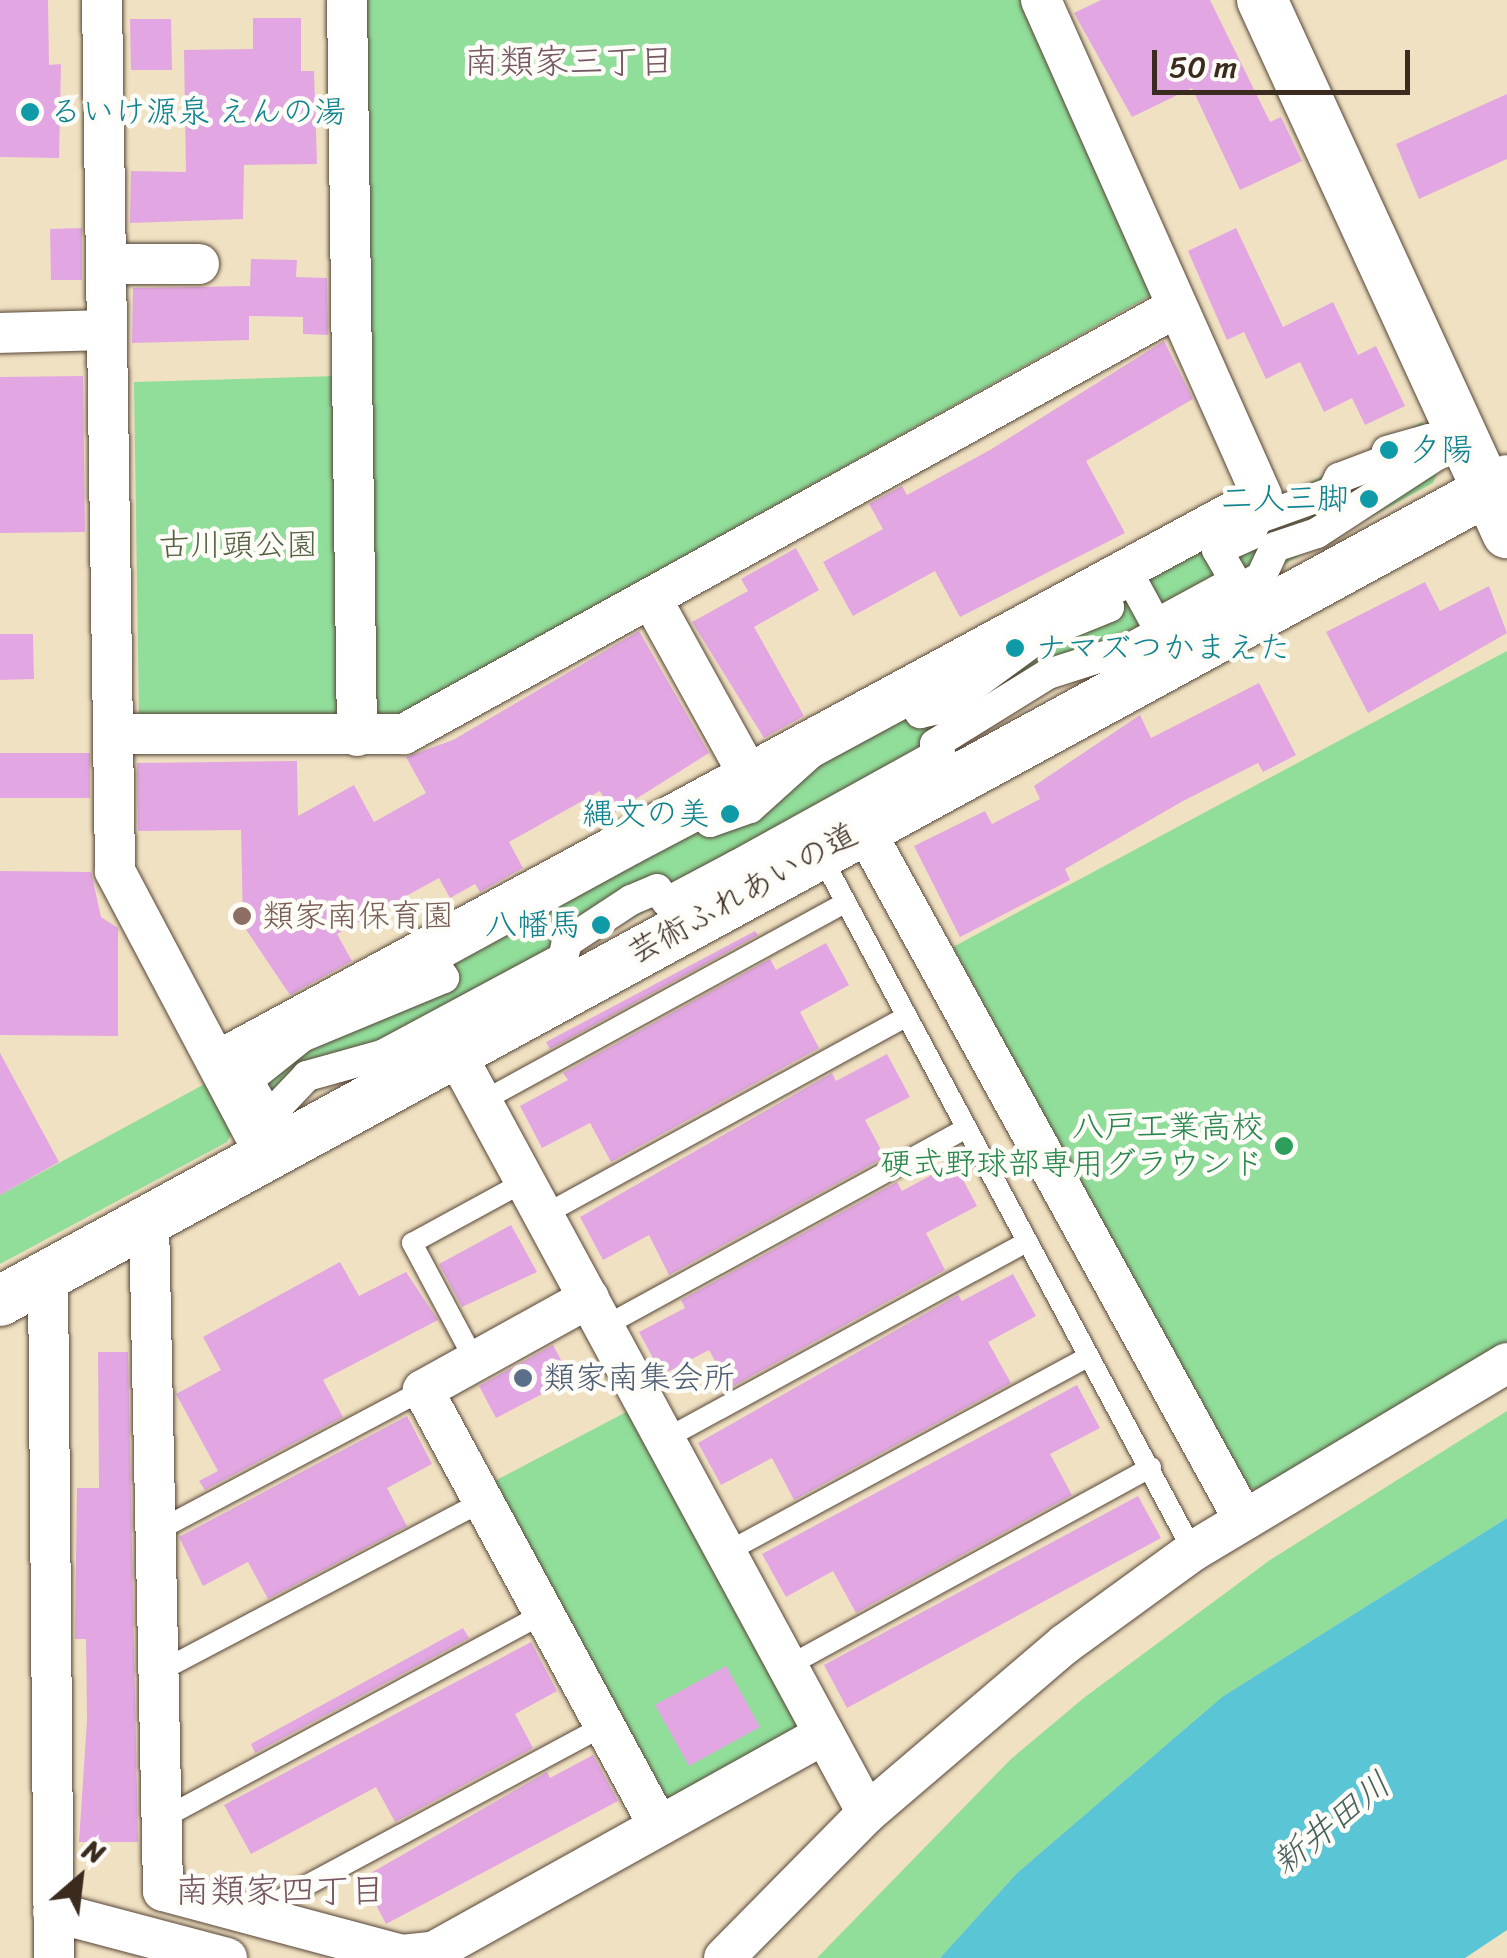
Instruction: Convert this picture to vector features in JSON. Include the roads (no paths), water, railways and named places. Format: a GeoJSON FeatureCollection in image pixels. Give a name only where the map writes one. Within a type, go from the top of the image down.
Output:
{"type":"FeatureCollection","features":[{"type":"Feature","properties":{"kind":"street"},"geometry":{"type":"LineString","coordinates":[[102,0],[117,734],[115,871],[221,1059],[267,1158]]}},
{"type":"Feature","properties":{"kind":"street"},"geometry":{"type":"LineString","coordinates":[[347,0],[357,736]]}},
{"type":"Feature","properties":{"kind":"street"},"geometry":{"type":"LineString","coordinates":[[221,1059],[1262,496],[1041,0]]}},
{"type":"Feature","properties":{"kind":"street"},"geometry":{"type":"LineString","coordinates":[[1262,0],[1501,501]]}},
{"type":"Feature","properties":{"kind":"street"},"geometry":{"type":"LineString","coordinates":[[106,264],[198,264]]}},
{"type":"Feature","properties":{"kind":"street"},"geometry":{"type":"LineString","coordinates":[[117,734],[404,734],[1175,308]]}},
{"type":"Feature","properties":{"kind":"street"},"geometry":{"type":"LineString","coordinates":[[0,333],[106,330]]}},
{"type":"Feature","properties":{"kind":"street"},"geometry":{"type":"LineString","coordinates":[[1429,439],[1436,455],[1317,533],[1274,547],[1262,576],[1130,648],[1048,674],[936,744],[940,753],[667,902],[657,889],[631,900],[567,942],[563,958],[382,1055],[307,1076],[274,1114],[248,1080],[302,1037],[444,978],[432,959],[616,858],[705,811],[710,822],[750,808],[811,754],[912,699],[920,713],[943,708],[1045,634],[1109,607],[1102,596],[1132,580],[1156,624],[1235,581],[1217,550],[1250,535],[1257,519],[1332,492],[1339,478],[1384,461],[1406,442],[1429,439]]}},
{"type":"Feature","properties":{"kind":"street","name":"芸術ふれあいの道"},"geometry":{"type":"LineString","coordinates":[[0,1300],[267,1158],[818,850],[1501,501]]}},
{"type":"Feature","properties":{"kind":"street"},"geometry":{"type":"LineString","coordinates":[[651,598],[748,774]]}},
{"type":"Feature","properties":{"kind":"street"},"geometry":{"type":"LineString","coordinates":[[864,827],[1244,1520]]}},
{"type":"Feature","properties":{"kind":"street"},"geometry":{"type":"LineString","coordinates":[[456,1054],[867,1813]]}},
{"type":"Feature","properties":{"kind":"street"},"geometry":{"type":"LineString","coordinates":[[148,1220],[163,1891],[402,1955],[433,1952],[824,1734]]}},
{"type":"Feature","properties":{"kind":"street"},"geometry":{"type":"LineString","coordinates":[[48,1275],[54,1958]]}},
{"type":"Feature","properties":{"kind":"street"},"geometry":{"type":"LineString","coordinates":[[597,1312],[475,1361],[423,1390],[657,1824]]}},
{"type":"Feature","properties":{"kind":"street"},"geometry":{"type":"LineString","coordinates":[[724,1958],[867,1813],[1066,1644],[1193,1551],[1507,1362]]}},
{"type":"Feature","properties":{"kind":"street"},"geometry":{"type":"LineString","coordinates":[[53,1912],[227,1958]]}},
{"type":"Feature","properties":{"kind":"lane"},"geometry":{"type":"LineString","coordinates":[[818,850],[842,904],[1193,1551]]}},
{"type":"Feature","properties":{"kind":"lane"},"geometry":{"type":"LineString","coordinates":[[481,1102],[842,904]]}},
{"type":"Feature","properties":{"kind":"lane"},"geometry":{"type":"LineString","coordinates":[[475,1361],[412,1243],[533,1199],[905,1017]]}},
{"type":"Feature","properties":{"kind":"lane"},"geometry":{"type":"LineString","coordinates":[[597,1312],[964,1130]]}},
{"type":"Feature","properties":{"kind":"lane"},"geometry":{"type":"LineString","coordinates":[[667,1438],[1024,1243]]}},
{"type":"Feature","properties":{"kind":"lane"},"geometry":{"type":"LineString","coordinates":[[727,1552],[1086,1358]]}},
{"type":"Feature","properties":{"kind":"lane"},"geometry":{"type":"LineString","coordinates":[[157,1531],[423,1390]]}},
{"type":"Feature","properties":{"kind":"lane"},"geometry":{"type":"LineString","coordinates":[[788,1666],[1150,1467]]}},
{"type":"Feature","properties":{"kind":"lane"},"geometry":{"type":"LineString","coordinates":[[157,1673],[482,1502]]}},
{"type":"Feature","properties":{"kind":"lane"},"geometry":{"type":"LineString","coordinates":[[160,1820],[545,1613]]}},
{"type":"Feature","properties":{"kind":"lane"},"geometry":{"type":"LineString","coordinates":[[252,1914],[603,1726]]}},
{"type":"Feature","properties":{"kind":"water","name":"新井田川"},"geometry":{"type":"Polygon","coordinates":[[[1507,1518],[1507,1930],[1465,1958],[940,1958],[1017,1873],[1222,1697],[1507,1518]]]}},
{"type":"Feature","properties":{"kind":"place","name":"るいけ源泉 えんの湯"},"geometry":{"type":"Point","coordinates":[30,112]}},
{"type":"Feature","properties":{"kind":"place","name":"夕陽"},"geometry":{"type":"Point","coordinates":[1389,450]}},
{"type":"Feature","properties":{"kind":"place","name":"二人三脚"},"geometry":{"type":"Point","coordinates":[1369,499]}},
{"type":"Feature","properties":{"kind":"place","name":"ナマズつかまえた"},"geometry":{"type":"Point","coordinates":[1015,648]}},
{"type":"Feature","properties":{"kind":"place","name":"縄文の美"},"geometry":{"type":"Point","coordinates":[730,814]}},
{"type":"Feature","properties":{"kind":"place","name":"類家南保育園"},"geometry":{"type":"Point","coordinates":[242,916]}},
{"type":"Feature","properties":{"kind":"place","name":"八幡馬"},"geometry":{"type":"Point","coordinates":[601,925]}},
{"type":"Feature","properties":{"kind":"place","name":"八戸工業高校 硬式野球部専用グラウンド"},"geometry":{"type":"Point","coordinates":[1284,1146]}},
{"type":"Feature","properties":{"kind":"place","name":"類家南集会所"},"geometry":{"type":"Point","coordinates":[523,1378]}},
{"type":"Feature","properties":{"kind":"district","name":"南類家三丁目"},"geometry":{"type":"Point","coordinates":[569,61]}},
{"type":"Feature","properties":{"kind":"district","name":"南類家四丁目"},"geometry":{"type":"Point","coordinates":[280,1890]}},
{"type":"Feature","properties":{"kind":"park label","name":"古川頭公園"},"geometry":{"type":"Point","coordinates":[238,545]}}]}
